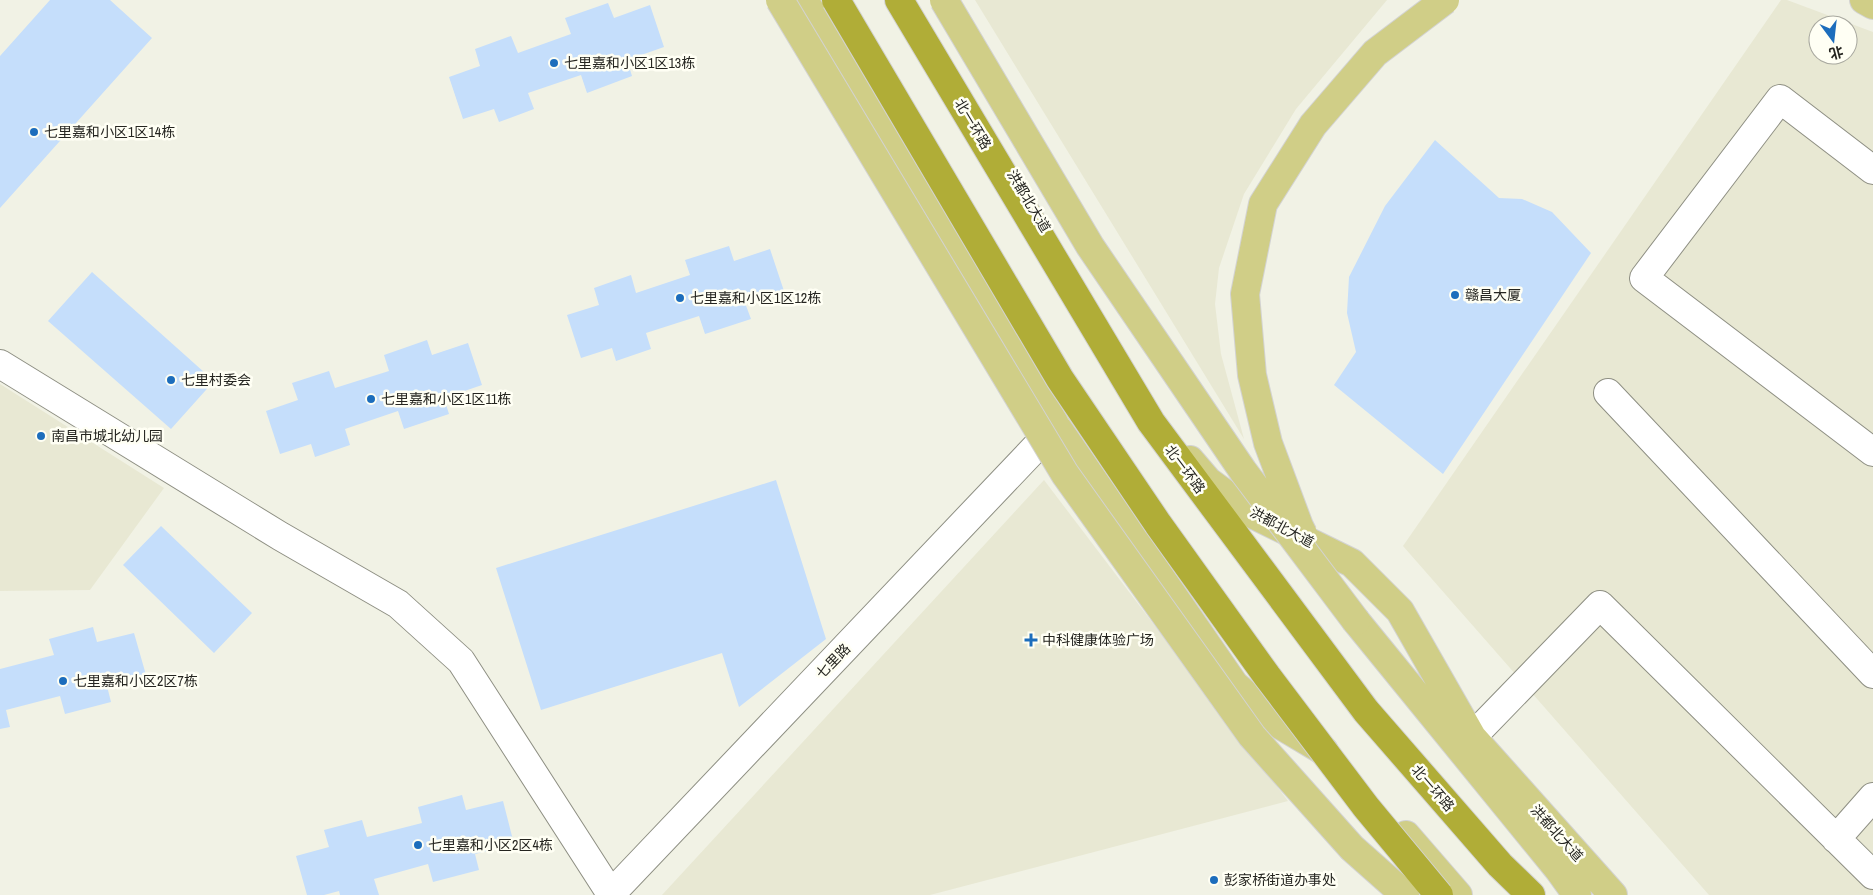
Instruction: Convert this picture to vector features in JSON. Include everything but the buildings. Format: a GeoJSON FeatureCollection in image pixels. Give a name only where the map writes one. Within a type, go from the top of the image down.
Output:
{"type":"FeatureCollection","features":[{"type":"Feature","properties":{"kind":"highway"},"geometry":{"type":"LineString","coordinates":[[836,0],[1065,388],[1158,524],[1267,676],[1366,807],[1439,895]]}},
{"type":"Feature","properties":{"kind":"highway","name":"北一环路"},"geometry":{"type":"LineString","coordinates":[[898,0],[1151,422],[1366,711],[1500,865],[1531,895]]}},
{"type":"Feature","properties":{"kind":"main road"},"geometry":{"type":"LineString","coordinates":[[780,0],[1066,474],[1252,736],[1352,848],[1405,895]]}},
{"type":"Feature","properties":{"kind":"main road"},"geometry":{"type":"LineString","coordinates":[[804,0],[1056,426],[1234,684],[1277,723],[1317,746],[1349,769],[1458,895]]}},
{"type":"Feature","properties":{"kind":"main road","name":"洪都北大道"},"geometry":{"type":"LineString","coordinates":[[910,0],[1171,439],[1208,481],[1254,515],[1352,563],[1394,604],[1400,611],[1472,737],[1613,895]]}},
{"type":"Feature","properties":{"kind":"main road"},"geometry":{"type":"LineString","coordinates":[[944,0],[1090,246],[1243,471],[1356,620],[1577,895]]}},
{"type":"Feature","properties":{"kind":"main road"},"geometry":{"type":"LineString","coordinates":[[1356,620],[1299,526],[1268,443],[1252,375],[1245,294],[1264,204],[1313,125],[1375,53],[1445,0]]}},
{"type":"Feature","properties":{"kind":"main road"},"geometry":{"type":"LineString","coordinates":[[1864,0],[1873,5]]}},
{"type":"Feature","properties":{"kind":"street"},"geometry":{"type":"LineString","coordinates":[[1873,170],[1780,99],[1644,278],[1873,452]]}},
{"type":"Feature","properties":{"kind":"street"},"geometry":{"type":"LineString","coordinates":[[0,364],[280,536],[398,604],[461,662],[611,894]]}},
{"type":"Feature","properties":{"kind":"street"},"geometry":{"type":"LineString","coordinates":[[1608,394],[1873,674]]}},
{"type":"Feature","properties":{"kind":"street","name":"七里路"},"geometry":{"type":"LineString","coordinates":[[611,894],[1056,426]]}},
{"type":"Feature","properties":{"kind":"street"},"geometry":{"type":"LineString","coordinates":[[1472,737],[1600,605],[1873,875]]}},
{"type":"Feature","properties":{"kind":"street"},"geometry":{"type":"LineString","coordinates":[[1836,840],[1873,797]]}},
{"type":"Feature","properties":{"kind":"shaded area"},"geometry":{"type":"Polygon","coordinates":[[[975,0],[1387,0],[1296,109],[1244,194],[1219,268],[1215,304],[1221,354],[1244,439],[975,0]]]}},
{"type":"Feature","properties":{"kind":"shaded area"},"geometry":{"type":"Polygon","coordinates":[[[1781,0],[1787,0],[1827,15],[1808,15],[1808,65],[1858,65],[1858,26],[1873,32],[1873,895],[1709,895],[1403,546],[1781,0]]]}},
{"type":"Feature","properties":{"kind":"shaded area","name":"南昌市城北幼儿园"},"geometry":{"type":"Polygon","coordinates":[[[0,384],[164,488],[90,590],[0,591],[0,384]]]}},
{"type":"Feature","properties":{"kind":"shaded area","name":"中科健康体验广场"},"geometry":{"type":"Polygon","coordinates":[[[1044,480],[1288,801],[930,895],[662,895],[1044,480]]]}},
{"type":"Feature","properties":{"kind":"place","name":"七里嘉和小区1区13栋"},"geometry":{"type":"Point","coordinates":[554,63]}},
{"type":"Feature","properties":{"kind":"place","name":"七里嘉和小区1区14栋"},"geometry":{"type":"Point","coordinates":[34,132]}},
{"type":"Feature","properties":{"kind":"place","name":"赣昌大厦"},"geometry":{"type":"Point","coordinates":[1455,295]}},
{"type":"Feature","properties":{"kind":"place","name":"七里嘉和小区1区12栋"},"geometry":{"type":"Point","coordinates":[680,298]}},
{"type":"Feature","properties":{"kind":"place","name":"七里村委会"},"geometry":{"type":"Point","coordinates":[171,380]}},
{"type":"Feature","properties":{"kind":"place","name":"七里嘉和小区1区11栋"},"geometry":{"type":"Point","coordinates":[371,399]}},
{"type":"Feature","properties":{"kind":"place","name":"南昌市城北幼儿园"},"geometry":{"type":"Point","coordinates":[41,436]}},
{"type":"Feature","properties":{"kind":"place","name":"中科健康体验广场"},"geometry":{"type":"Point","coordinates":[1031,640]}},
{"type":"Feature","properties":{"kind":"place","name":"七里嘉和小区2区7栋"},"geometry":{"type":"Point","coordinates":[63,681]}},
{"type":"Feature","properties":{"kind":"place","name":"七里嘉和小区2区4栋"},"geometry":{"type":"Point","coordinates":[418,845]}},
{"type":"Feature","properties":{"kind":"place","name":"彭家桥街道办事处"},"geometry":{"type":"Point","coordinates":[1214,880]}}]}
